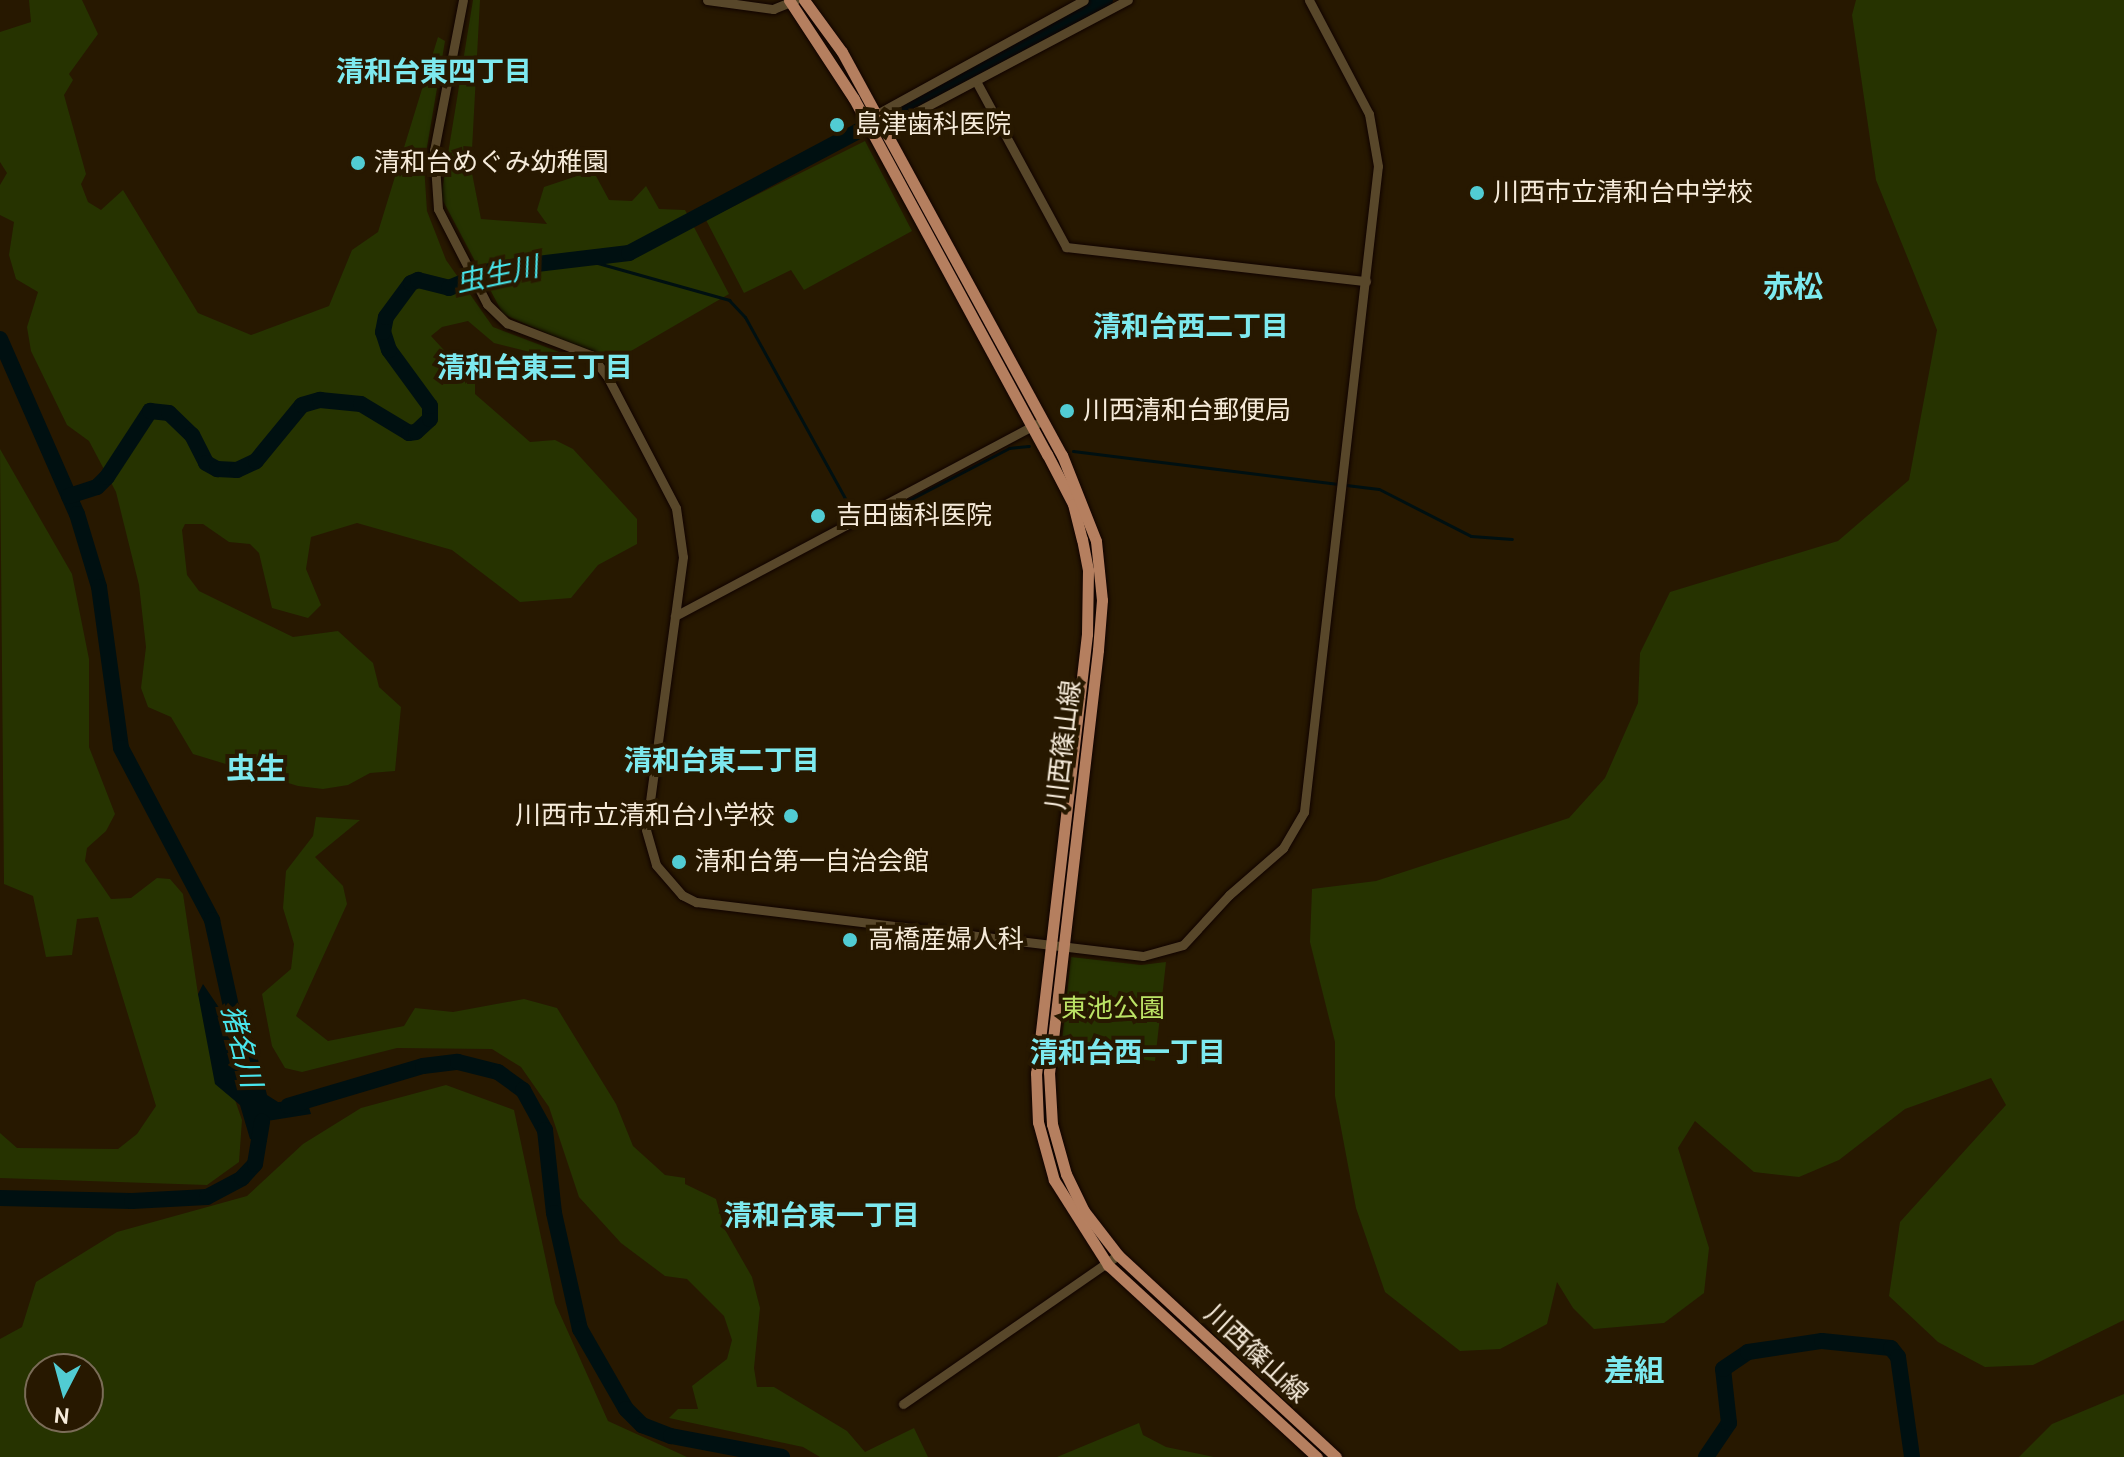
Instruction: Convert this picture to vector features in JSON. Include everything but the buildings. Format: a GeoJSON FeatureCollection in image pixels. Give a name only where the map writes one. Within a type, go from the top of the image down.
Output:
{"type":"FeatureCollection","features":[{"type":"Feature","properties":{"kind":"main road","name":"川西篠山線"},"geometry":{"type":"LineString","coordinates":[[804,0],[842,52],[877,114],[1036,424]]}},
{"type":"Feature","properties":{"kind":"main road","name":"川西篠山線"},"geometry":{"type":"LineString","coordinates":[[792,1],[864,119],[1036,424],[1086,505],[1102,573],[1098,650],[1036,1073],[1038,1122],[1060,1194],[1108,1265],[1317,1457]]}},
{"type":"Feature","properties":{"kind":"main road","name":"川西篠山線"},"geometry":{"type":"LineString","coordinates":[[1057,946],[1049,1072],[1052,1124],[1066,1174],[1084,1211],[1118,1255],[1336,1457]]}},
{"type":"Feature","properties":{"kind":"street"},"geometry":{"type":"LineString","coordinates":[[463,0],[434,150],[438,209],[487,304],[507,323],[591,355],[607,376],[676,508],[683,557],[646,830],[656,865],[682,895],[831,922],[1143,956],[1183,945],[1229,895],[1283,848],[1304,812],[1378,166],[1369,114],[1309,0]]}},
{"type":"Feature","properties":{"kind":"street"},"geometry":{"type":"LineString","coordinates":[[707,0],[773,9],[792,1]]}},
{"type":"Feature","properties":{"kind":"street"},"geometry":{"type":"LineString","coordinates":[[877,114],[1084,0]]}},
{"type":"Feature","properties":{"kind":"street"},"geometry":{"type":"LineString","coordinates":[[884,129],[1128,0]]}},
{"type":"Feature","properties":{"kind":"street"},"geometry":{"type":"LineString","coordinates":[[976,81],[1066,247],[1366,281]]}},
{"type":"Feature","properties":{"kind":"street"},"geometry":{"type":"LineString","coordinates":[[675,616],[1036,424]]}},
{"type":"Feature","properties":{"kind":"street"},"geometry":{"type":"LineString","coordinates":[[903,1404],[1108,1265],[1118,1255]]}},
{"type":"Feature","properties":{"kind":"green space"},"geometry":{"type":"Polygon","coordinates":[[[29,0],[82,0],[98,34],[69,74],[73,80],[64,95],[86,174],[81,184],[88,202],[101,210],[123,190],[198,313],[251,335],[329,306],[352,250],[378,232],[438,37],[445,41],[424,165],[427,211],[446,260],[493,327],[575,358],[574,363],[494,343],[468,321],[442,327],[431,336],[475,384],[475,394],[530,442],[555,440],[573,449],[637,519],[637,544],[598,565],[571,598],[520,602],[452,550],[357,523],[311,537],[306,569],[321,605],[308,618],[272,608],[259,553],[250,544],[229,542],[203,524],[185,524],[182,530],[187,575],[199,591],[293,637],[338,631],[373,663],[379,687],[401,707],[395,771],[370,773],[348,785],[323,789],[298,786],[193,754],[171,717],[148,707],[141,688],[146,647],[139,585],[116,492],[89,441],[67,425],[31,351],[27,327],[38,292],[16,279],[9,255],[14,222],[0,215],[0,185],[7,173],[0,162],[0,32],[31,22],[29,0]]]}},
{"type":"Feature","properties":{"kind":"green space"},"geometry":{"type":"Polygon","coordinates":[[[473,0],[480,0],[471,168],[481,219],[547,224],[537,210],[544,187],[583,174],[596,176],[609,200],[632,201],[646,186],[659,209],[685,210],[729,294],[612,362],[503,314],[441,197],[473,0]]]}},
{"type":"Feature","properties":{"kind":"green space"},"geometry":{"type":"Polygon","coordinates":[[[1856,0],[2124,0],[2124,1320],[2033,1365],[1985,1367],[1938,1342],[1889,1296],[1900,1222],[2006,1105],[1991,1078],[1905,1109],[1839,1160],[1799,1177],[1754,1172],[1695,1121],[1678,1148],[1709,1248],[1704,1293],[1664,1323],[1594,1329],[1573,1308],[1557,1282],[1547,1324],[1500,1349],[1460,1351],[1385,1292],[1356,1208],[1335,1096],[1335,1042],[1310,942],[1312,889],[1376,881],[1569,818],[1605,778],[1638,703],[1640,653],[1670,592],[1838,541],[1909,480],[1937,330],[1876,180],[1852,15],[1856,0]]]}},
{"type":"Feature","properties":{"kind":"green space"},"geometry":{"type":"Polygon","coordinates":[[[865,141],[912,231],[804,290],[791,270],[744,293],[706,220],[865,141]]]}},
{"type":"Feature","properties":{"kind":"green space"},"geometry":{"type":"Polygon","coordinates":[[[0,449],[72,574],[89,659],[89,747],[115,814],[106,831],[87,848],[85,861],[111,899],[131,898],[157,878],[170,879],[183,894],[198,994],[242,1120],[239,1162],[207,1185],[0,1178],[0,1133],[17,1148],[118,1149],[137,1134],[156,1106],[98,917],[77,919],[72,955],[46,957],[33,896],[4,884],[0,449]]]}},
{"type":"Feature","properties":{"kind":"green space"},"geometry":{"type":"Polygon","coordinates":[[[316,817],[360,820],[315,857],[343,886],[347,904],[296,1016],[328,1041],[404,1026],[415,1008],[453,1012],[524,999],[557,1008],[616,1104],[633,1146],[665,1175],[685,1178],[685,1184],[716,1199],[724,1228],[752,1277],[760,1308],[754,1368],[757,1387],[774,1387],[847,1431],[865,1452],[914,1428],[928,1457],[820,1457],[803,1447],[669,1418],[678,1409],[698,1409],[692,1386],[727,1359],[732,1340],[724,1316],[687,1279],[665,1276],[621,1243],[579,1197],[549,1107],[521,1067],[492,1049],[397,1048],[302,1072],[285,1068],[272,1046],[262,994],[291,969],[294,944],[283,908],[286,871],[313,836],[316,817]]]}},
{"type":"Feature","properties":{"kind":"green space","name":"東池公園"},"geometry":{"type":"Polygon","coordinates":[[[1071,957],[1141,965],[1166,962],[1155,1061],[1061,1050],[1071,957]]]}},
{"type":"Feature","properties":{"kind":"green space"},"geometry":{"type":"Polygon","coordinates":[[[446,1085],[514,1110],[555,1303],[608,1421],[687,1457],[0,1457],[0,1339],[22,1327],[36,1282],[117,1232],[247,1196],[303,1144],[361,1108],[446,1085]]]}},
{"type":"Feature","properties":{"kind":"green space"},"geometry":{"type":"Polygon","coordinates":[[[2124,1394],[2124,1457],[2019,1457],[2052,1424],[2124,1394]]]}},
{"type":"Feature","properties":{"kind":"green space"},"geometry":{"type":"Polygon","coordinates":[[[1139,1423],[1143,1435],[1166,1447],[1214,1457],[1057,1457],[1139,1423]]]}},
{"type":"Feature","properties":{"kind":"water"},"geometry":{"type":"Polygon","coordinates":[[[203,984],[224,1015],[237,1012],[251,1032],[267,1095],[278,1102],[307,1101],[311,1114],[267,1121],[267,1142],[250,1139],[240,1105],[215,1084],[198,994],[203,984]]]}},
{"type":"Feature","properties":{"kind":"waterway","name":"虫生川"},"geometry":{"type":"LineString","coordinates":[[69,496],[97,487],[107,477],[150,411],[169,413],[192,435],[206,463],[217,469],[237,470],[256,461],[302,405],[320,400],[361,404],[409,433],[416,432],[430,419],[430,406],[389,350],[383,332],[386,317],[411,283],[418,280],[449,288],[495,269],[629,253],[1105,0]]}},
{"type":"Feature","properties":{"kind":"waterway"},"geometry":{"type":"LineString","coordinates":[[587,260],[729,300],[745,317],[852,511]]}},
{"type":"Feature","properties":{"kind":"waterway","name":"猪名川"},"geometry":{"type":"LineString","coordinates":[[0,339],[77,514],[99,587],[121,748],[212,920],[237,1034]]}},
{"type":"Feature","properties":{"kind":"waterway"},"geometry":{"type":"LineString","coordinates":[[880,515],[1009,448],[1029,446]]}},
{"type":"Feature","properties":{"kind":"waterway"},"geometry":{"type":"LineString","coordinates":[[1073,451],[1379,489],[1471,536],[1512,539]]}},
{"type":"Feature","properties":{"kind":"waterway","name":"猪名川"},"geometry":{"type":"LineString","coordinates":[[288,1106],[423,1066],[458,1062],[498,1072],[523,1090],[545,1130],[554,1213],[580,1329],[626,1409],[642,1425],[671,1436],[782,1457]]}},
{"type":"Feature","properties":{"kind":"waterway"},"geometry":{"type":"LineString","coordinates":[[0,1198],[132,1201],[207,1197],[242,1178],[255,1164],[262,1122]]}},
{"type":"Feature","properties":{"kind":"waterway"},"geometry":{"type":"LineString","coordinates":[[1706,1457],[1729,1423],[1723,1369],[1748,1352],[1822,1341],[1891,1348],[1898,1357],[1912,1457]]}},
{"type":"Feature","properties":{"kind":"place","name":"島津歯科医院"},"geometry":{"type":"Point","coordinates":[837,125]}},
{"type":"Feature","properties":{"kind":"place","name":"清和台めぐみ幼稚園"},"geometry":{"type":"Point","coordinates":[358,163]}},
{"type":"Feature","properties":{"kind":"place","name":"川西市立清和台中学校"},"geometry":{"type":"Point","coordinates":[1477,193]}},
{"type":"Feature","properties":{"kind":"place","name":"川西清和台郵便局"},"geometry":{"type":"Point","coordinates":[1067,411]}},
{"type":"Feature","properties":{"kind":"place","name":"吉田歯科医院"},"geometry":{"type":"Point","coordinates":[818,516]}},
{"type":"Feature","properties":{"kind":"place","name":"川西市立清和台小学校"},"geometry":{"type":"Point","coordinates":[791,816]}},
{"type":"Feature","properties":{"kind":"place","name":"清和台第一自治会館"},"geometry":{"type":"Point","coordinates":[679,862]}},
{"type":"Feature","properties":{"kind":"place","name":"高橋産婦人科"},"geometry":{"type":"Point","coordinates":[850,940]}},
{"type":"Feature","properties":{"kind":"district","name":"清和台東四丁目"},"geometry":{"type":"Point","coordinates":[434,71]}},
{"type":"Feature","properties":{"kind":"district","name":"赤松"},"geometry":{"type":"Point","coordinates":[1793,287]}},
{"type":"Feature","properties":{"kind":"district","name":"清和台西二丁目"},"geometry":{"type":"Point","coordinates":[1191,326]}},
{"type":"Feature","properties":{"kind":"district","name":"清和台東三丁目"},"geometry":{"type":"Point","coordinates":[535,367]}},
{"type":"Feature","properties":{"kind":"district","name":"清和台東二丁目"},"geometry":{"type":"Point","coordinates":[722,760]}},
{"type":"Feature","properties":{"kind":"district","name":"虫生"},"geometry":{"type":"Point","coordinates":[256,769]}},
{"type":"Feature","properties":{"kind":"district","name":"清和台西一丁目"},"geometry":{"type":"Point","coordinates":[1128,1052]}},
{"type":"Feature","properties":{"kind":"district","name":"清和台東一丁目"},"geometry":{"type":"Point","coordinates":[822,1215]}},
{"type":"Feature","properties":{"kind":"district","name":"差組"},"geometry":{"type":"Point","coordinates":[1634,1371]}}]}
